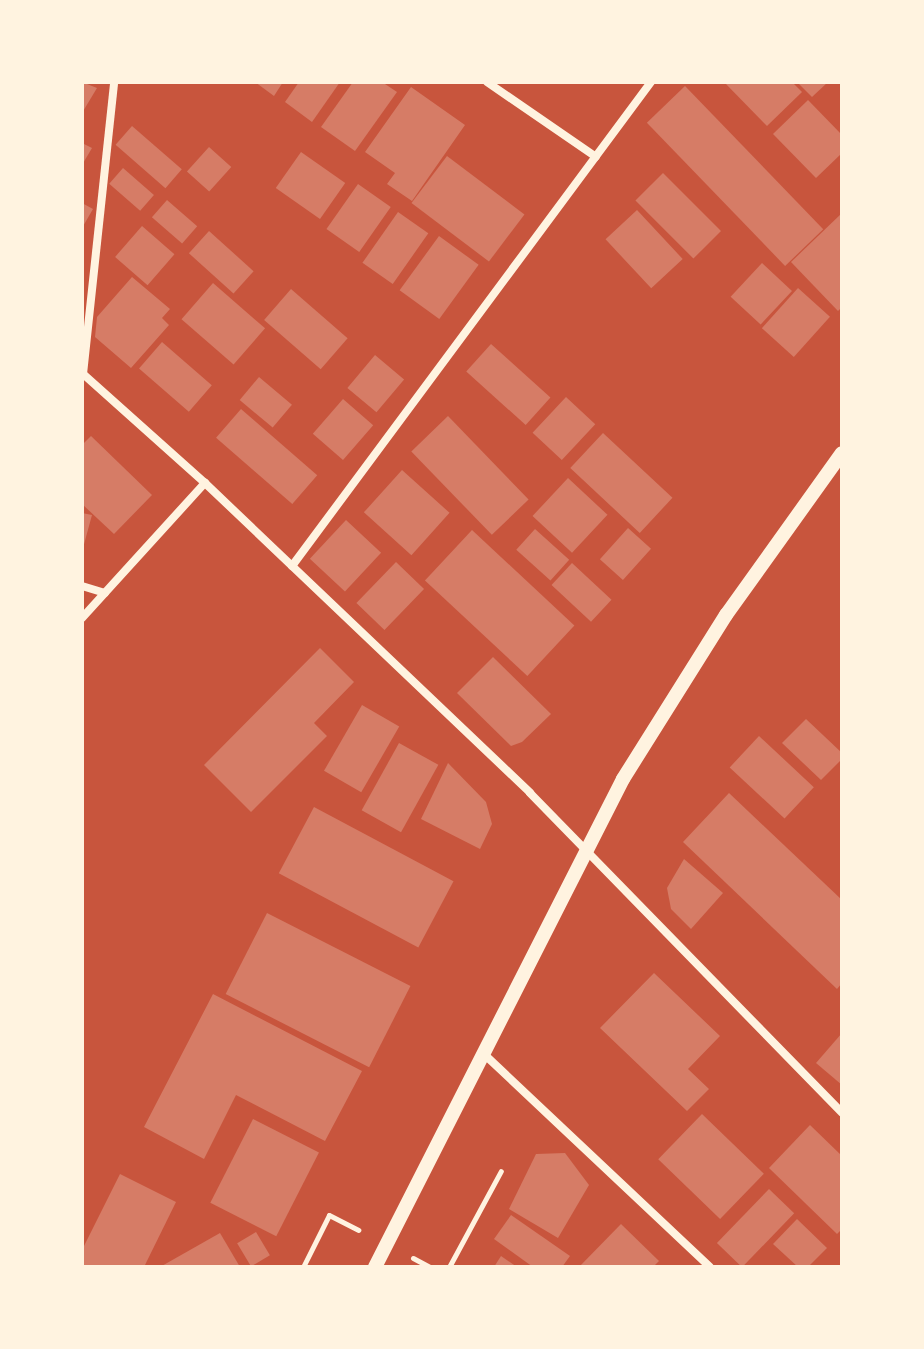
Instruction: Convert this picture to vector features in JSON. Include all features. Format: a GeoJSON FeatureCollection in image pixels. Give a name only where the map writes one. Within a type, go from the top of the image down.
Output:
{"type":"FeatureCollection","features":[{"type":"Feature","properties":{"kind":"street"},"geometry":{"type":"LineString","coordinates":[[114,82],[83,374],[205,483],[585,851],[842,1113]]}},
{"type":"Feature","properties":{"kind":"street"},"geometry":{"type":"LineString","coordinates":[[487,82],[596,157]]}},
{"type":"Feature","properties":{"kind":"street"},"geometry":{"type":"LineString","coordinates":[[292,566],[651,82]]}},
{"type":"Feature","properties":{"kind":"street"},"geometry":{"type":"LineString","coordinates":[[375,1267],[623,779],[726,615],[842,453]]}},
{"type":"Feature","properties":{"kind":"street"},"geometry":{"type":"LineString","coordinates":[[82,618],[205,483]]}},
{"type":"Feature","properties":{"kind":"street"},"geometry":{"type":"LineString","coordinates":[[82,586],[105,593]]}},
{"type":"Feature","properties":{"kind":"street"},"geometry":{"type":"LineString","coordinates":[[485,1055],[710,1267]]}},
{"type":"Feature","properties":{"kind":"path"},"geometry":{"type":"LineString","coordinates":[[449,1266],[501,1171]]}},
{"type":"Feature","properties":{"kind":"path"},"geometry":{"type":"LineString","coordinates":[[303,1267],[324,1226]]}},
{"type":"Feature","properties":{"kind":"building"},"geometry":{"type":"Polygon","coordinates":[[[82,82],[97,88],[82,113],[82,82]]]}},
{"type":"Feature","properties":{"kind":"building"},"geometry":{"type":"Polygon","coordinates":[[[255,82],[283,82],[274,96],[255,82]]]}},
{"type":"Feature","properties":{"kind":"building"},"geometry":{"type":"Polygon","coordinates":[[[299,82],[340,82],[312,122],[285,102],[299,82]]]}},
{"type":"Feature","properties":{"kind":"building"},"geometry":{"type":"Polygon","coordinates":[[[353,82],[382,82],[397,92],[355,151],[321,127],[353,82]]]}},
{"type":"Feature","properties":{"kind":"building"},"geometry":{"type":"Polygon","coordinates":[[[724,82],[792,82],[802,92],[767,126],[724,82]]]}},
{"type":"Feature","properties":{"kind":"building"},"geometry":{"type":"Polygon","coordinates":[[[797,82],[828,82],[812,97],[797,82]]]}},
{"type":"Feature","properties":{"kind":"building"},"geometry":{"type":"Polygon","coordinates":[[[685,86],[823,229],[785,266],[647,123],[685,86]]]}},
{"type":"Feature","properties":{"kind":"building"},"geometry":{"type":"Polygon","coordinates":[[[411,87],[465,125],[412,201],[387,184],[395,173],[365,152],[411,87]]]}},
{"type":"Feature","properties":{"kind":"building"},"geometry":{"type":"Polygon","coordinates":[[[808,100],[842,135],[842,153],[816,178],[773,134],[808,100]]]}},
{"type":"Feature","properties":{"kind":"building"},"geometry":{"type":"Polygon","coordinates":[[[132,126],[182,169],[165,188],[116,145],[132,126]]]}},
{"type":"Feature","properties":{"kind":"building"},"geometry":{"type":"Polygon","coordinates":[[[82,143],[92,148],[82,165],[82,143]]]}},
{"type":"Feature","properties":{"kind":"building"},"geometry":{"type":"Polygon","coordinates":[[[209,147],[231,167],[209,192],[187,172],[209,147]]]}},
{"type":"Feature","properties":{"kind":"building"},"geometry":{"type":"Polygon","coordinates":[[[301,152],[345,183],[320,219],[276,188],[301,152]]]}},
{"type":"Feature","properties":{"kind":"building"},"geometry":{"type":"Polygon","coordinates":[[[447,156],[524,214],[489,261],[411,203],[447,156]]]}},
{"type":"Feature","properties":{"kind":"building"},"geometry":{"type":"Polygon","coordinates":[[[123,168],[154,195],[140,211],[109,184],[123,168]]]}},
{"type":"Feature","properties":{"kind":"building"},"geometry":{"type":"Polygon","coordinates":[[[663,173],[721,231],[693,259],[635,201],[663,173]]]}},
{"type":"Feature","properties":{"kind":"building"},"geometry":{"type":"Polygon","coordinates":[[[358,184],[391,207],[359,252],[326,229],[358,184]]]}},
{"type":"Feature","properties":{"kind":"building"},"geometry":{"type":"Polygon","coordinates":[[[167,200],[197,226],[182,244],[152,217],[167,200]]]}},
{"type":"Feature","properties":{"kind":"building"},"geometry":{"type":"Polygon","coordinates":[[[82,203],[93,209],[82,228],[82,203]]]}},
{"type":"Feature","properties":{"kind":"building"},"geometry":{"type":"Polygon","coordinates":[[[637,210],[683,259],[651,288],[606,239],[637,210]]]}},
{"type":"Feature","properties":{"kind":"building"},"geometry":{"type":"Polygon","coordinates":[[[398,212],[428,233],[393,284],[362,263],[398,212]]]}},
{"type":"Feature","properties":{"kind":"building"},"geometry":{"type":"Polygon","coordinates":[[[842,213],[842,307],[838,311],[791,262],[842,213]]]}},
{"type":"Feature","properties":{"kind":"building"},"geometry":{"type":"Polygon","coordinates":[[[142,226],[174,254],[148,285],[115,257],[142,226]]]}},
{"type":"Feature","properties":{"kind":"building"},"geometry":{"type":"Polygon","coordinates":[[[209,231],[254,271],[234,293],[189,253],[209,231]]]}},
{"type":"Feature","properties":{"kind":"building"},"geometry":{"type":"Polygon","coordinates":[[[439,236],[479,265],[439,319],[400,290],[439,236]]]}},
{"type":"Feature","properties":{"kind":"building"},"geometry":{"type":"Polygon","coordinates":[[[762,263],[792,291],[761,325],[731,297],[762,263]]]}},
{"type":"Feature","properties":{"kind":"building"},"geometry":{"type":"Polygon","coordinates":[[[132,277],[170,309],[162,318],[169,325],[131,368],[95,337],[97,317],[132,277]]]}},
{"type":"Feature","properties":{"kind":"building"},"geometry":{"type":"Polygon","coordinates":[[[213,283],[265,328],[234,364],[182,319],[213,283]]]}},
{"type":"Feature","properties":{"kind":"building"},"geometry":{"type":"Polygon","coordinates":[[[798,288],[830,317],[794,357],[762,328],[798,288]]]}},
{"type":"Feature","properties":{"kind":"building"},"geometry":{"type":"Polygon","coordinates":[[[291,289],[348,338],[321,369],[264,320],[291,289]]]}},
{"type":"Feature","properties":{"kind":"building"},"geometry":{"type":"Polygon","coordinates":[[[162,342],[212,385],[189,412],[139,368],[162,342]]]}},
{"type":"Feature","properties":{"kind":"building"},"geometry":{"type":"Polygon","coordinates":[[[491,344],[550,398],[526,425],[466,371],[491,344]]]}},
{"type":"Feature","properties":{"kind":"building"},"geometry":{"type":"Polygon","coordinates":[[[375,355],[404,379],[376,412],[347,388],[375,355]]]}},
{"type":"Feature","properties":{"kind":"building"},"geometry":{"type":"Polygon","coordinates":[[[259,377],[292,405],[273,428],[240,400],[259,377]]]}},
{"type":"Feature","properties":{"kind":"building"},"geometry":{"type":"Polygon","coordinates":[[[566,397],[595,424],[562,460],[533,433],[566,397]]]}},
{"type":"Feature","properties":{"kind":"building"},"geometry":{"type":"Polygon","coordinates":[[[343,399],[373,425],[343,460],[313,434],[343,399]]]}},
{"type":"Feature","properties":{"kind":"building"},"geometry":{"type":"Polygon","coordinates":[[[241,409],[317,475],[292,504],[216,438],[241,409]]]}},
{"type":"Feature","properties":{"kind":"building"},"geometry":{"type":"Polygon","coordinates":[[[448,416],[529,499],[492,535],[411,451],[448,416]]]}},
{"type":"Feature","properties":{"kind":"building"},"geometry":{"type":"Polygon","coordinates":[[[603,433],[672,498],[640,533],[570,468],[603,433]]]}},
{"type":"Feature","properties":{"kind":"building"},"geometry":{"type":"Polygon","coordinates":[[[91,436],[152,495],[114,534],[82,504],[82,445],[91,436]]]}},
{"type":"Feature","properties":{"kind":"building"},"geometry":{"type":"Polygon","coordinates":[[[402,470],[450,513],[411,555],[364,512],[402,470]]]}},
{"type":"Feature","properties":{"kind":"building"},"geometry":{"type":"Polygon","coordinates":[[[568,478],[607,515],[572,553],[533,516],[568,478]]]}},
{"type":"Feature","properties":{"kind":"building"},"geometry":{"type":"Polygon","coordinates":[[[82,513],[92,515],[83,548],[82,548],[82,513]]]}},
{"type":"Feature","properties":{"kind":"building"},"geometry":{"type":"Polygon","coordinates":[[[346,520],[381,553],[345,591],[310,559],[346,520]]]}},
{"type":"Feature","properties":{"kind":"building"},"geometry":{"type":"Polygon","coordinates":[[[628,528],[651,549],[623,580],[600,559],[628,528]]]}},
{"type":"Feature","properties":{"kind":"building"},"geometry":{"type":"Polygon","coordinates":[[[535,529],[569,560],[550,581],[516,550],[535,529]]]}},
{"type":"Feature","properties":{"kind":"building"},"geometry":{"type":"Polygon","coordinates":[[[472,530],[574,625],[527,676],[425,580],[472,530]]]}},
{"type":"Feature","properties":{"kind":"building"},"geometry":{"type":"Polygon","coordinates":[[[396,562],[424,589],[384,630],[356,603],[396,562]]]}},
{"type":"Feature","properties":{"kind":"building"},"geometry":{"type":"Polygon","coordinates":[[[572,563],[611,600],[591,622],[552,585],[572,563]]]}},
{"type":"Feature","properties":{"kind":"building"},"geometry":{"type":"Polygon","coordinates":[[[320,648],[354,682],[314,723],[327,736],[251,812],[204,765],[320,648]]]}},
{"type":"Feature","properties":{"kind":"building"},"geometry":{"type":"Polygon","coordinates":[[[493,657],[551,714],[522,742],[511,746],[457,693],[493,657]]]}},
{"type":"Feature","properties":{"kind":"building"},"geometry":{"type":"Polygon","coordinates":[[[362,705],[399,726],[361,792],[324,771],[362,705]]]}},
{"type":"Feature","properties":{"kind":"building"},"geometry":{"type":"Polygon","coordinates":[[[806,719],[842,753],[842,759],[821,780],[782,743],[806,719]]]}},
{"type":"Feature","properties":{"kind":"building"},"geometry":{"type":"Polygon","coordinates":[[[759,736],[814,787],[785,819],[730,767],[759,736]]]}},
{"type":"Feature","properties":{"kind":"building"},"geometry":{"type":"Polygon","coordinates":[[[399,743],[438,765],[401,832],[362,810],[399,743]]]}},
{"type":"Feature","properties":{"kind":"building"},"geometry":{"type":"Polygon","coordinates":[[[448,763],[486,802],[492,824],[480,849],[421,819],[448,763]]]}},
{"type":"Feature","properties":{"kind":"building"},"geometry":{"type":"Polygon","coordinates":[[[729,793],[842,900],[842,983],[837,989],[683,842],[729,793]]]}},
{"type":"Feature","properties":{"kind":"building"},"geometry":{"type":"Polygon","coordinates":[[[314,807],[454,881],[418,947],[279,873],[314,807]]]}},
{"type":"Feature","properties":{"kind":"building"},"geometry":{"type":"Polygon","coordinates":[[[684,859],[723,893],[691,929],[671,909],[667,888],[684,859]]]}},
{"type":"Feature","properties":{"kind":"building"},"geometry":{"type":"Polygon","coordinates":[[[267,913],[410,986],[369,1067],[226,994],[267,913]]]}},
{"type":"Feature","properties":{"kind":"building"},"geometry":{"type":"Polygon","coordinates":[[[654,973],[720,1036],[688,1069],[709,1089],[687,1111],[600,1028],[654,973]]]}},
{"type":"Feature","properties":{"kind":"building"},"geometry":{"type":"Polygon","coordinates":[[[213,994],[362,1071],[325,1141],[236,1095],[204,1159],[144,1127],[213,994]]]}},
{"type":"Feature","properties":{"kind":"building"},"geometry":{"type":"Polygon","coordinates":[[[842,1033],[842,1085],[816,1063],[842,1033]]]}},
{"type":"Feature","properties":{"kind":"building"},"geometry":{"type":"Polygon","coordinates":[[[702,1114],[764,1174],[720,1219],[658,1159],[702,1114]]]}},
{"type":"Feature","properties":{"kind":"building"},"geometry":{"type":"Polygon","coordinates":[[[253,1119],[319,1153],[276,1236],[210,1203],[253,1119]]]}},
{"type":"Feature","properties":{"kind":"building"},"geometry":{"type":"Polygon","coordinates":[[[810,1125],[842,1156],[842,1229],[837,1234],[769,1168],[810,1125]]]}},
{"type":"Feature","properties":{"kind":"building"},"geometry":{"type":"Polygon","coordinates":[[[565,1153],[589,1185],[558,1238],[509,1209],[536,1154],[565,1153]]]}},
{"type":"Feature","properties":{"kind":"building"},"geometry":{"type":"Polygon","coordinates":[[[120,1174],[176,1202],[144,1267],[82,1267],[82,1250],[120,1174]]]}},
{"type":"Feature","properties":{"kind":"building"},"geometry":{"type":"Polygon","coordinates":[[[769,1189],[794,1213],[742,1267],[717,1243],[769,1189]]]}},
{"type":"Feature","properties":{"kind":"building"},"geometry":{"type":"Polygon","coordinates":[[[511,1215],[570,1256],[562,1267],[533,1267],[494,1239],[511,1215]]]}},
{"type":"Feature","properties":{"kind":"building"},"geometry":{"type":"Polygon","coordinates":[[[797,1219],[827,1248],[808,1267],[798,1267],[773,1244],[797,1219]]]}},
{"type":"Feature","properties":{"kind":"building"},"geometry":{"type":"Polygon","coordinates":[[[621,1224],[659,1261],[653,1267],[579,1267],[621,1224]]]}},
{"type":"Feature","properties":{"kind":"building"},"geometry":{"type":"Polygon","coordinates":[[[256,1232],[270,1255],[251,1266],[237,1243],[256,1232]]]}},
{"type":"Feature","properties":{"kind":"building"},"geometry":{"type":"Polygon","coordinates":[[[220,1233],[240,1267],[160,1267],[220,1233]]]}},
{"type":"Feature","properties":{"kind":"building"},"geometry":{"type":"Polygon","coordinates":[[[501,1256],[517,1267],[494,1267],[501,1256]]]}}]}
